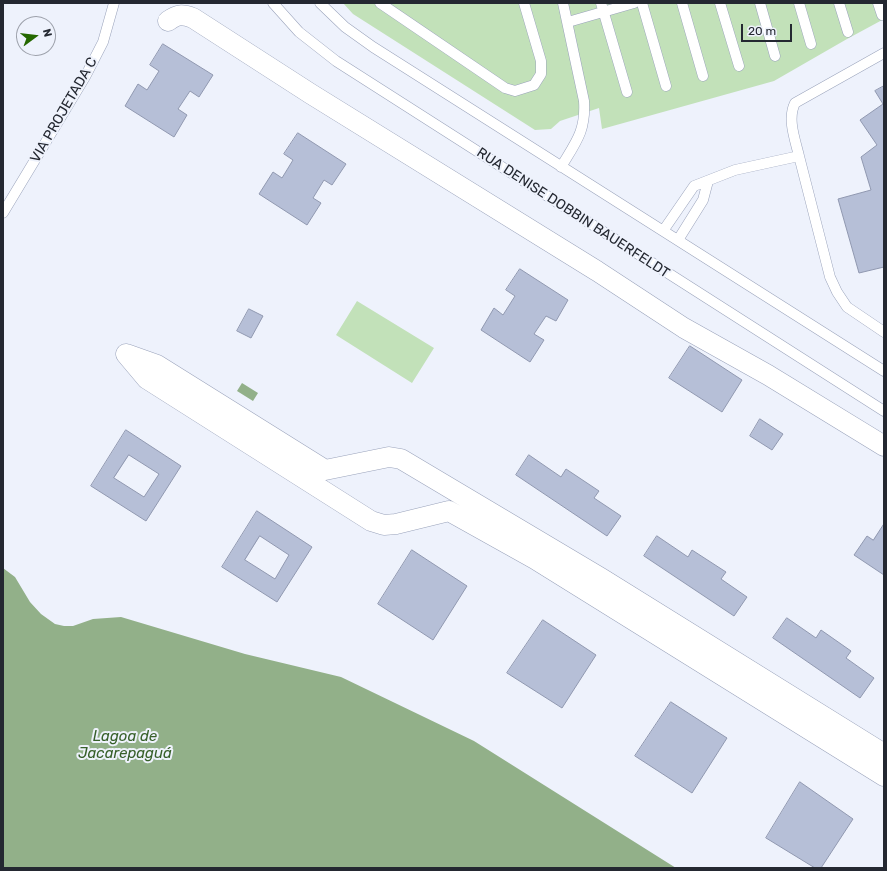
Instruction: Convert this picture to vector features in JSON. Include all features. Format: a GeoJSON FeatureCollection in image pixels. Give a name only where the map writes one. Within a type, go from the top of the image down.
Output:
{"type":"FeatureCollection","features":[{"type":"Feature","properties":{"kind":"street"},"geometry":{"type":"LineString","coordinates":[[168,21],[183,14],[193,18],[311,94],[597,271],[684,328],[768,374],[884,446]]}},
{"type":"Feature","properties":{"kind":"street"},"geometry":{"type":"LineString","coordinates":[[449,511],[396,524],[384,525],[371,520],[321,478],[158,364],[126,354],[147,380],[321,478],[389,457],[401,459],[601,578],[671,632],[884,776]]}},
{"type":"Feature","properties":{"kind":"street"},"geometry":{"type":"LineString","coordinates":[[455,492],[444,497],[444,504],[449,511],[534,559],[671,632],[884,754]]}},
{"type":"Feature","properties":{"kind":"lane","name":"VIA PROJETADA C"},"geometry":{"type":"LineString","coordinates":[[3,213],[85,77],[103,42],[114,3]]}},
{"type":"Feature","properties":{"kind":"lane","name":"RUA DENISE DOBBIN BAUERFELDT"},"geometry":{"type":"LineString","coordinates":[[273,3],[299,32],[336,61],[884,411]]}},
{"type":"Feature","properties":{"kind":"lane"},"geometry":{"type":"LineString","coordinates":[[320,3],[335,18],[373,47],[884,371]]}},
{"type":"Feature","properties":{"kind":"lane"},"geometry":{"type":"LineString","coordinates":[[380,3],[504,88],[515,91],[534,85],[541,74],[541,61],[524,3]]}},
{"type":"Feature","properties":{"kind":"lane"},"geometry":{"type":"LineString","coordinates":[[561,167],[581,132],[584,112],[568,22],[563,3]]}},
{"type":"Feature","properties":{"kind":"lane"},"geometry":{"type":"LineString","coordinates":[[568,22],[603,7],[634,3]]}},
{"type":"Feature","properties":{"kind":"lane"},"geometry":{"type":"LineString","coordinates":[[642,3],[666,86]]}},
{"type":"Feature","properties":{"kind":"lane"},"geometry":{"type":"LineString","coordinates":[[682,3],[703,76]]}},
{"type":"Feature","properties":{"kind":"lane"},"geometry":{"type":"LineString","coordinates":[[720,3],[739,66]]}},
{"type":"Feature","properties":{"kind":"lane"},"geometry":{"type":"LineString","coordinates":[[760,3],[775,56]]}},
{"type":"Feature","properties":{"kind":"lane"},"geometry":{"type":"LineString","coordinates":[[799,3],[811,44]]}},
{"type":"Feature","properties":{"kind":"lane"},"geometry":{"type":"LineString","coordinates":[[840,3],[848,32]]}},
{"type":"Feature","properties":{"kind":"lane"},"geometry":{"type":"LineString","coordinates":[[878,3],[882,14]]}},
{"type":"Feature","properties":{"kind":"lane"},"geometry":{"type":"LineString","coordinates":[[603,7],[627,92]]}},
{"type":"Feature","properties":{"kind":"lane"},"geometry":{"type":"LineString","coordinates":[[884,53],[795,103],[792,110],[791,119],[830,277],[837,292],[847,307],[884,332]]}},
{"type":"Feature","properties":{"kind":"lane"},"geometry":{"type":"LineString","coordinates":[[663,231],[694,186],[708,182],[735,170],[799,156]]}},
{"type":"Feature","properties":{"kind":"lane"},"geometry":{"type":"LineString","coordinates":[[678,240],[702,200],[708,182]]}},
{"type":"Feature","properties":{"kind":"shaded area"},"geometry":{"type":"Polygon","coordinates":[[[343,3],[884,3],[884,19],[774,81],[602,129],[599,108],[560,121],[551,129],[535,130],[353,14],[343,3]]]}},
{"type":"Feature","properties":{"kind":"shaded area"},"geometry":{"type":"Polygon","coordinates":[[[357,301],[434,348],[412,383],[336,335],[357,301]]]}},
{"type":"Feature","properties":{"kind":"water"},"geometry":{"type":"Polygon","coordinates":[[[242,383],[258,393],[253,401],[237,391],[242,383]]]}},
{"type":"Feature","properties":{"kind":"water","name":"Lagoa de Jacarepaguá"},"geometry":{"type":"Polygon","coordinates":[[[3,568],[15,577],[30,602],[41,614],[55,624],[73,626],[93,619],[121,617],[245,654],[341,677],[474,741],[676,868],[3,868],[3,568]]]}},
{"type":"Feature","properties":{"kind":"building"},"geometry":{"type":"Polygon","coordinates":[[[163,44],[213,75],[199,97],[190,91],[178,109],[187,115],[174,137],[125,106],[138,84],[147,90],[159,71],[150,65],[163,44]]]}},
{"type":"Feature","properties":{"kind":"building"},"geometry":{"type":"Polygon","coordinates":[[[884,86],[884,267],[859,273],[838,199],[871,190],[861,157],[877,145],[860,120],[883,104],[875,91],[884,86]]]}},
{"type":"Feature","properties":{"kind":"building"},"geometry":{"type":"Polygon","coordinates":[[[298,133],[346,164],[332,185],[324,180],[313,198],[321,203],[307,225],[259,194],[273,172],[282,178],[293,160],[284,154],[298,133]]]}},
{"type":"Feature","properties":{"kind":"building"},"geometry":{"type":"Polygon","coordinates":[[[520,269],[568,300],[556,321],[546,316],[534,334],[544,340],[530,362],[481,330],[494,308],[503,315],[515,296],[506,290],[520,269]]]}},
{"type":"Feature","properties":{"kind":"building"},"geometry":{"type":"Polygon","coordinates":[[[249,309],[263,316],[251,338],[237,331],[249,309]]]}},
{"type":"Feature","properties":{"kind":"building"},"geometry":{"type":"Polygon","coordinates":[[[690,346],[742,380],[722,412],[669,378],[690,346]]]}},
{"type":"Feature","properties":{"kind":"building"},"geometry":{"type":"Polygon","coordinates":[[[760,419],[783,434],[772,450],[750,436],[760,419]]]}},
{"type":"Feature","properties":{"kind":"building"},"geometry":{"type":"Polygon","coordinates":[[[126,430],[181,466],[146,521],[91,486],[126,430]],[[129,455],[114,478],[144,497],[159,474],[129,455]]]}},
{"type":"Feature","properties":{"kind":"building"},"geometry":{"type":"Polygon","coordinates":[[[529,455],[561,477],[566,469],[599,491],[594,498],[621,516],[607,536],[516,475],[529,455]]]}},
{"type":"Feature","properties":{"kind":"building"},"geometry":{"type":"Polygon","coordinates":[[[257,511],[312,547],[277,602],[222,567],[257,511]],[[260,536],[245,560],[275,579],[289,555],[260,536]]]}},
{"type":"Feature","properties":{"kind":"building"},"geometry":{"type":"Polygon","coordinates":[[[884,524],[884,575],[854,555],[867,536],[873,540],[884,524]]]}},
{"type":"Feature","properties":{"kind":"building"},"geometry":{"type":"Polygon","coordinates":[[[657,536],[688,557],[692,550],[726,572],[721,579],[747,597],[734,616],[644,556],[657,536]]]}},
{"type":"Feature","properties":{"kind":"building"},"geometry":{"type":"Polygon","coordinates":[[[412,550],[467,586],[433,640],[378,604],[412,550]]]}},
{"type":"Feature","properties":{"kind":"building"},"geometry":{"type":"Polygon","coordinates":[[[787,618],[816,638],[821,630],[851,651],[846,658],[874,678],[860,698],[773,638],[787,618]]]}},
{"type":"Feature","properties":{"kind":"building"},"geometry":{"type":"Polygon","coordinates":[[[543,620],[596,655],[562,708],[507,673],[543,620]]]}},
{"type":"Feature","properties":{"kind":"building"},"geometry":{"type":"Polygon","coordinates":[[[671,702],[727,738],[692,793],[635,756],[671,702]]]}},
{"type":"Feature","properties":{"kind":"building"},"geometry":{"type":"Polygon","coordinates":[[[800,782],[853,819],[821,868],[815,868],[766,838],[800,782]]]}}]}
